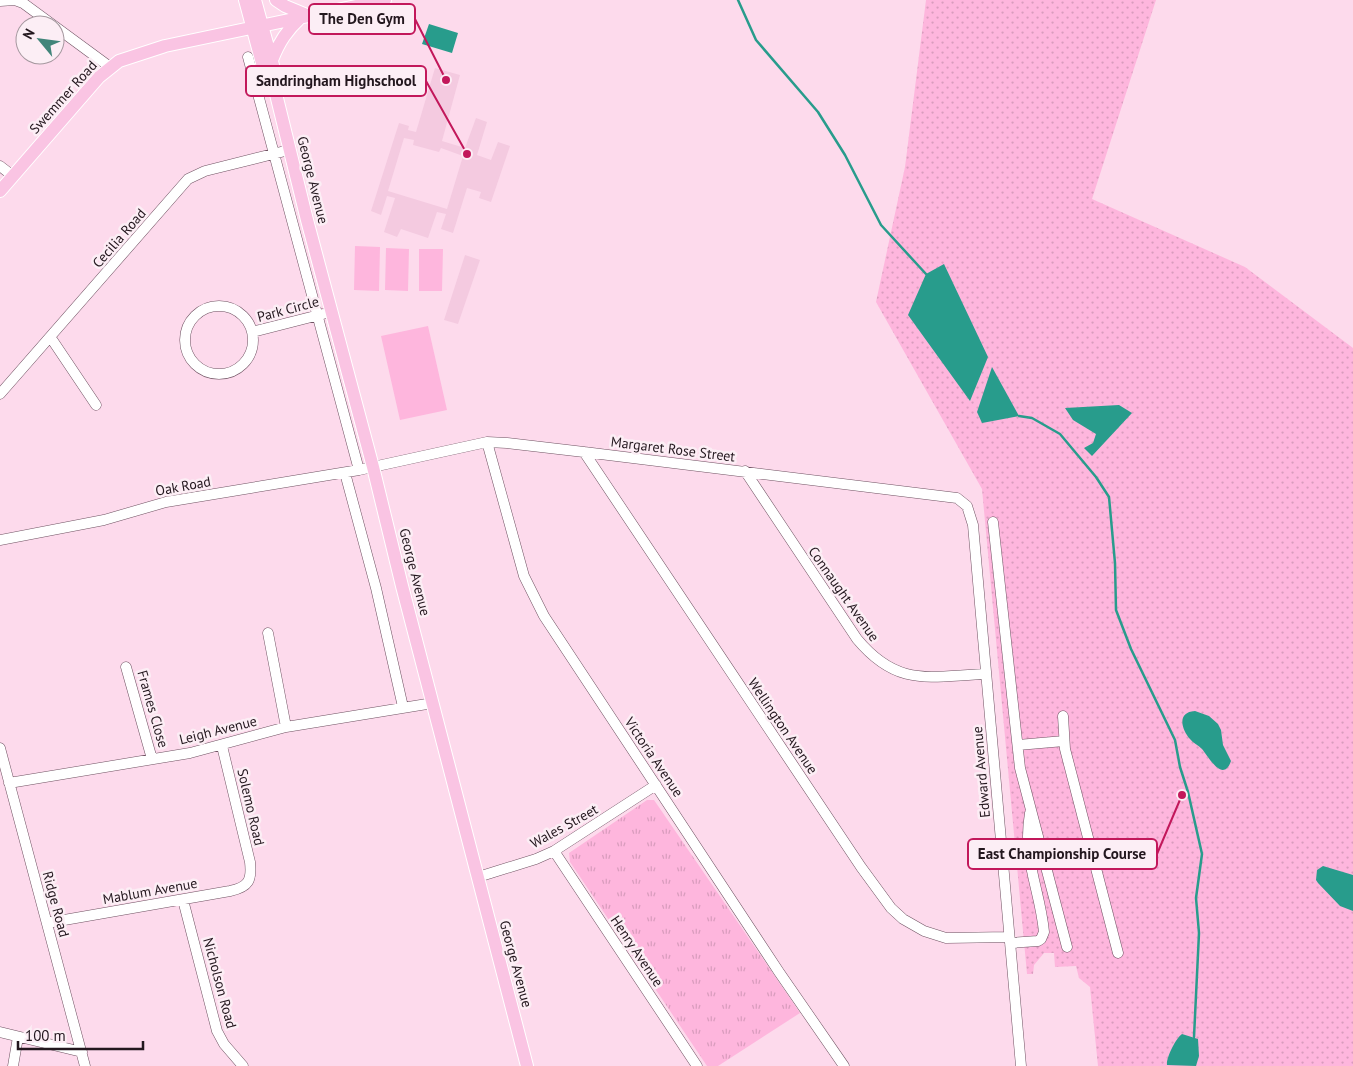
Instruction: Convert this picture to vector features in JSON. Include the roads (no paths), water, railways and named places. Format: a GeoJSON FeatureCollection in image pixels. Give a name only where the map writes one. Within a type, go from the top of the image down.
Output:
{"type":"FeatureCollection","features":[{"type":"Feature","properties":{"kind":"main road"},"geometry":{"type":"LineString","coordinates":[[245,0],[258,25]]}},
{"type":"Feature","properties":{"kind":"main road"},"geometry":{"type":"LineString","coordinates":[[255,0],[258,25]]}},
{"type":"Feature","properties":{"kind":"main road"},"geometry":{"type":"LineString","coordinates":[[272,60],[281,39],[305,16],[276,0]]}},
{"type":"Feature","properties":{"kind":"main road","name":"Swemmer Road"},"geometry":{"type":"LineString","coordinates":[[0,191],[99,77],[119,61],[154,48],[385,0]]}},
{"type":"Feature","properties":{"kind":"main road","name":"George Avenue"},"geometry":{"type":"LineString","coordinates":[[258,25],[272,60],[276,76],[274,86],[289,150],[373,467],[527,1066]]}},
{"type":"Feature","properties":{"kind":"main road","name":"George Avenue"},"geometry":{"type":"LineString","coordinates":[[258,25],[266,78],[274,86]]}},
{"type":"Feature","properties":{"kind":"street"},"geometry":{"type":"LineString","coordinates":[[0,1],[15,0],[24,3],[110,67]]}},
{"type":"Feature","properties":{"kind":"street"},"geometry":{"type":"LineString","coordinates":[[248,57],[360,470]]}},
{"type":"Feature","properties":{"kind":"street","name":"Cecilia Road"},"geometry":{"type":"LineString","coordinates":[[0,394],[51,338],[188,179],[205,171],[289,150]]}},
{"type":"Feature","properties":{"kind":"street"},"geometry":{"type":"LineString","coordinates":[[0,166],[13,176]]}},
{"type":"Feature","properties":{"kind":"street","name":"Park Circle"},"geometry":{"type":"LineString","coordinates":[[220,306],[231,308],[241,313],[248,322],[252,332],[253,344],[250,354],[244,363],[234,370],[224,373],[213,373],[198,366],[188,354],[185,343],[186,331],[191,321],[198,313],[208,307],[220,306]]}},
{"type":"Feature","properties":{"kind":"street","name":"Park Circle"},"geometry":{"type":"LineString","coordinates":[[252,332],[331,312]]}},
{"type":"Feature","properties":{"kind":"street"},"geometry":{"type":"LineString","coordinates":[[51,338],[96,405]]}},
{"type":"Feature","properties":{"kind":"street","name":"Margaret Rose Street"},"geometry":{"type":"LineString","coordinates":[[373,467],[486,442],[507,442],[837,484],[944,495],[958,498],[967,506]]}},
{"type":"Feature","properties":{"kind":"street","name":"Victoria Avenue"},"geometry":{"type":"LineString","coordinates":[[486,442],[524,576],[544,616],[779,972],[844,1066]]}},
{"type":"Feature","properties":{"kind":"street","name":"Wellington Avenue"},"geometry":{"type":"LineString","coordinates":[[584,452],[824,812],[891,908],[903,919],[924,931],[946,938],[1038,941],[1044,932],[1029,858]]}},
{"type":"Feature","properties":{"kind":"street","name":"Oak Road"},"geometry":{"type":"LineString","coordinates":[[0,540],[104,520],[166,502],[373,467]]}},
{"type":"Feature","properties":{"kind":"street","name":"Connaught Avenue"},"geometry":{"type":"LineString","coordinates":[[744,471],[857,640],[869,654],[881,664],[914,677],[986,674]]}},
{"type":"Feature","properties":{"kind":"street"},"geometry":{"type":"LineString","coordinates":[[345,472],[376,588],[404,707]]}},
{"type":"Feature","properties":{"kind":"street","name":"Edward Avenue"},"geometry":{"type":"LineString","coordinates":[[967,506],[973,526],[1009,940],[1022,1066]]}},
{"type":"Feature","properties":{"kind":"street"},"geometry":{"type":"LineString","coordinates":[[993,522],[1020,768],[1067,947]]}},
{"type":"Feature","properties":{"kind":"street"},"geometry":{"type":"LineString","coordinates":[[268,633],[286,727]]}},
{"type":"Feature","properties":{"kind":"street","name":"Frames Close"},"geometry":{"type":"LineString","coordinates":[[126,667],[152,759]]}},
{"type":"Feature","properties":{"kind":"street","name":"Leigh Avenue"},"geometry":{"type":"LineString","coordinates":[[6,778],[190,753],[222,746],[286,727],[433,703]]}},
{"type":"Feature","properties":{"kind":"street"},"geometry":{"type":"LineString","coordinates":[[1063,716],[1065,749],[1118,953]]}},
{"type":"Feature","properties":{"kind":"street"},"geometry":{"type":"LineString","coordinates":[[1018,745],[1064,741]]}},
{"type":"Feature","properties":{"kind":"street","name":"Solemo Road"},"geometry":{"type":"LineString","coordinates":[[222,746],[247,847],[251,874]]}},
{"type":"Feature","properties":{"kind":"street","name":"Ridge Road"},"geometry":{"type":"LineString","coordinates":[[0,748],[6,778],[85,1066]]}},
{"type":"Feature","properties":{"kind":"street","name":"Wales Street"},"geometry":{"type":"LineString","coordinates":[[478,877],[536,859],[554,851],[656,785]]}},
{"type":"Feature","properties":{"kind":"street"},"geometry":{"type":"LineString","coordinates":[[1030,810],[1027,836],[1029,858],[1036,857],[1044,860]]}},
{"type":"Feature","properties":{"kind":"street","name":"Henry Avenue"},"geometry":{"type":"LineString","coordinates":[[554,851],[697,1066]]}},
{"type":"Feature","properties":{"kind":"street","name":"Mablum Avenue"},"geometry":{"type":"LineString","coordinates":[[46,923],[237,889],[247,883],[251,874]]}},
{"type":"Feature","properties":{"kind":"street","name":"Nicholson Road"},"geometry":{"type":"LineString","coordinates":[[183,900],[218,1031],[224,1044],[243,1066]]}},
{"type":"Feature","properties":{"kind":"street"},"geometry":{"type":"LineString","coordinates":[[0,1032],[82,1052]]}},
{"type":"Feature","properties":{"kind":"street"},"geometry":{"type":"LineString","coordinates":[[13,1066],[18,1037]]}},
{"type":"Feature","properties":{"kind":"waterway"},"geometry":{"type":"LineString","coordinates":[[738,0],[756,40],[818,112],[845,155],[881,225],[926,274]]}},
{"type":"Feature","properties":{"kind":"waterway"},"geometry":{"type":"LineString","coordinates":[[1019,416],[1032,418],[1060,434],[1096,477],[1109,497],[1115,563],[1116,610],[1131,649],[1175,740],[1202,854],[1196,898],[1199,933],[1194,1037]]}},
{"type":"Feature","properties":{"kind":"place","name":"The Den Gym"},"geometry":{"type":"Point","coordinates":[446,80]}},
{"type":"Feature","properties":{"kind":"place","name":"Sandringham Highschool"},"geometry":{"type":"Point","coordinates":[467,154]}},
{"type":"Feature","properties":{"kind":"place","name":"East Championship Course"},"geometry":{"type":"Point","coordinates":[1182,795]}}]}
